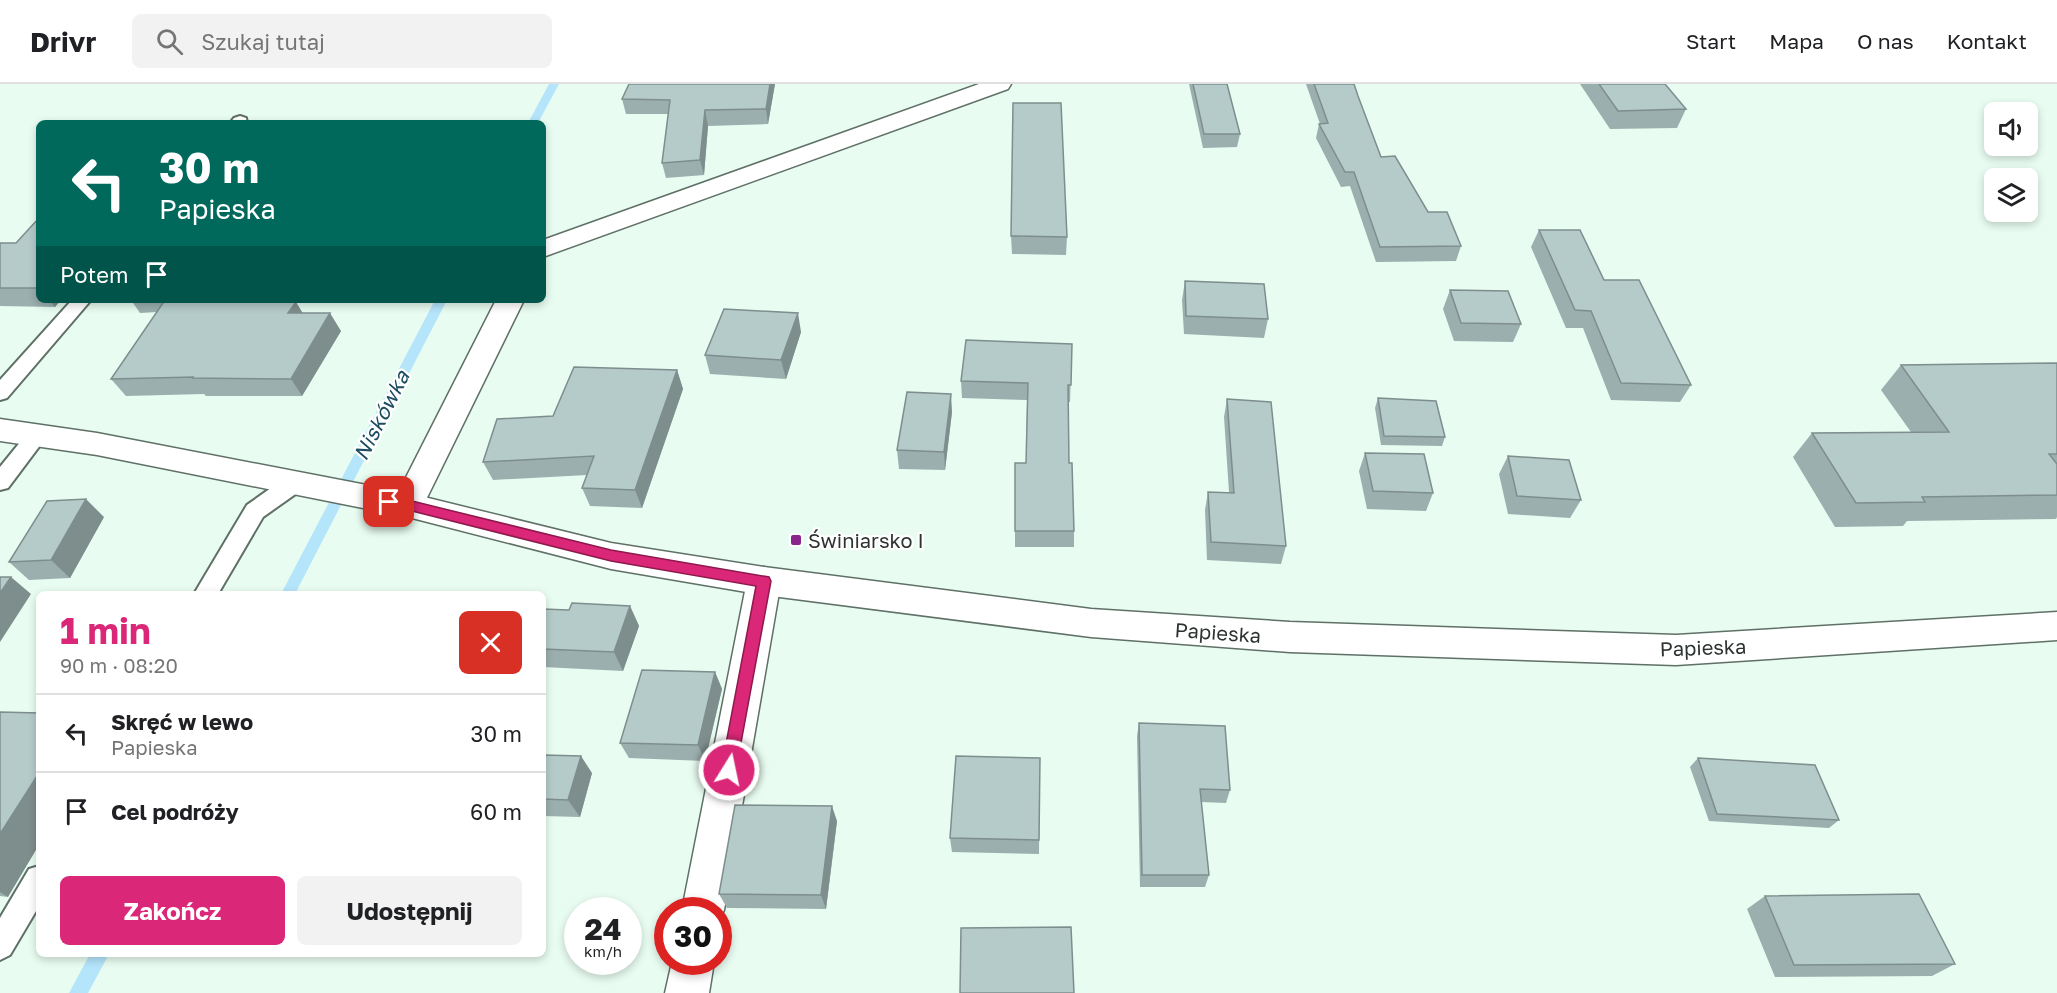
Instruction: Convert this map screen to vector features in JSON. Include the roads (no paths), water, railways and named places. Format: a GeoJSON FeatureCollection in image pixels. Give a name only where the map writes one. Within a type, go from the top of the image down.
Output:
{"type":"FeatureCollection","features":[{"type":"Feature","properties":{"kind":"street"},"geometry":{"type":"LineString","coordinates":[[546,248],[1000,84]]}},
{"type":"Feature","properties":{"kind":"street"},"geometry":{"type":"LineString","coordinates":[[399,504],[508,303]]}},
{"type":"Feature","properties":{"kind":"street","name":"Papieska"},"geometry":{"type":"LineString","coordinates":[[0,430],[97,444],[305,484],[399,504],[611,556],[764,581],[1091,623],[1302,638],[1676,650],[2057,626]]}},
{"type":"Feature","properties":{"kind":"street"},"geometry":{"type":"LineString","coordinates":[[705,897],[764,581]]}},
{"type":"Feature","properties":{"kind":"street"},"geometry":{"type":"LineString","coordinates":[[687,993],[690,975]]}},
{"type":"Feature","properties":{"kind":"lane"},"geometry":{"type":"LineString","coordinates":[[0,393],[79,303]]}},
{"type":"Feature","properties":{"kind":"lane"},"geometry":{"type":"LineString","coordinates":[[0,482],[37,435]]}},
{"type":"Feature","properties":{"kind":"lane"},"geometry":{"type":"LineString","coordinates":[[208,591],[255,511],[305,484]]}},
{"type":"Feature","properties":{"kind":"lane"},"geometry":{"type":"LineString","coordinates":[[0,945],[36,884]]}},
{"type":"Feature","properties":{"kind":"waterway","name":"Niskówka"},"geometry":{"type":"LineString","coordinates":[[535,120],[554,84]]}},
{"type":"Feature","properties":{"kind":"waterway","name":"Niskówka"},"geometry":{"type":"LineString","coordinates":[[290,591],[439,303]]}},
{"type":"Feature","properties":{"kind":"waterway","name":"Niskówka"},"geometry":{"type":"LineString","coordinates":[[78,993],[98,957]]}},
{"type":"Feature","properties":{"kind":"place","name":"Świniarsko I"},"geometry":{"type":"Point","coordinates":[796,540]}}]}
